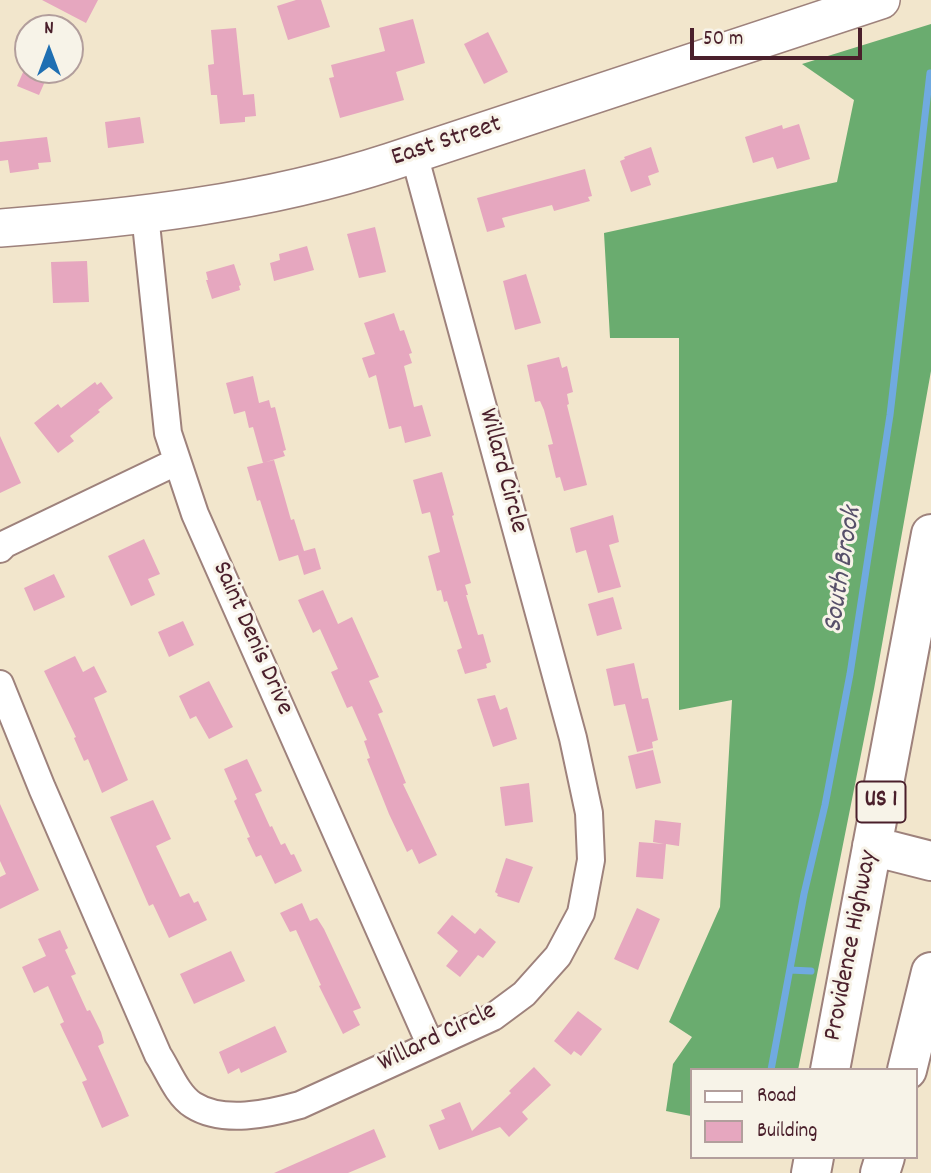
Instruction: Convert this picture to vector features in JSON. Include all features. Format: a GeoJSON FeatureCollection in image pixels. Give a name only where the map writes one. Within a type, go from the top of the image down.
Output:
{"type":"FeatureCollection","features":[{"type":"Feature","properties":{"kind":"main road","name":"East Street"},"geometry":{"type":"LineString","coordinates":[[0,228],[145,214],[294,189],[343,177],[881,0]]}},
{"type":"Feature","properties":{"kind":"main road","name":"Providence Highway"},"geometry":{"type":"LineString","coordinates":[[830,1068],[931,534]]}},
{"type":"Feature","properties":{"kind":"main road"},"geometry":{"type":"LineString","coordinates":[[872,846],[931,862]]}},
{"type":"Feature","properties":{"kind":"main road"},"geometry":{"type":"LineString","coordinates":[[907,1068],[931,972]]}},
{"type":"Feature","properties":{"kind":"street","name":"Willard Circle"},"geometry":{"type":"LineString","coordinates":[[0,684],[158,1055],[181,1093],[192,1105],[215,1112],[246,1116],[300,1105],[493,1017],[524,994],[558,956],[581,913],[591,860],[589,813],[573,738],[414,154]]}},
{"type":"Feature","properties":{"kind":"street","name":"Saint Denis Drive"},"geometry":{"type":"LineString","coordinates":[[145,214],[167,433],[176,462],[195,514],[430,1044]]}},
{"type":"Feature","properties":{"kind":"street"},"geometry":{"type":"LineString","coordinates":[[0,549],[5,544],[176,462]]}},
{"type":"Feature","properties":{"kind":"green space"},"geometry":{"type":"Polygon","coordinates":[[[931,24],[931,371],[874,689],[798,1068],[690,1068],[690,1116],[666,1111],[673,1064],[692,1037],[669,1022],[720,907],[732,700],[679,710],[679,338],[610,338],[604,233],[837,182],[854,100],[802,64],[931,24]]]}},
{"type":"Feature","properties":{"kind":"building"},"geometry":{"type":"Polygon","coordinates":[[[42,0],[98,0],[86,23],[84,14],[69,14],[42,0]]]}},
{"type":"Feature","properties":{"kind":"building"},"geometry":{"type":"Polygon","coordinates":[[[296,0],[321,0],[330,27],[288,40],[277,6],[296,0]]]}},
{"type":"Feature","properties":{"kind":"building"},"geometry":{"type":"Polygon","coordinates":[[[413,19],[425,63],[396,72],[404,100],[340,118],[329,78],[334,77],[331,65],[385,51],[379,28],[413,19]]]}},
{"type":"Feature","properties":{"kind":"building"},"geometry":{"type":"Polygon","coordinates":[[[236,28],[243,95],[254,94],[256,116],[245,117],[245,122],[220,124],[217,95],[211,95],[208,65],[214,64],[211,30],[236,28]]]}},
{"type":"Feature","properties":{"kind":"building"},"geometry":{"type":"Polygon","coordinates":[[[488,32],[508,72],[484,84],[464,44],[488,32]]]}},
{"type":"Feature","properties":{"kind":"building"},"geometry":{"type":"Polygon","coordinates":[[[18,84],[44,84],[39,95],[17,86],[18,84]]]}},
{"type":"Feature","properties":{"kind":"building"},"geometry":{"type":"Polygon","coordinates":[[[140,117],[144,143],[108,148],[105,122],[140,117]]]}},
{"type":"Feature","properties":{"kind":"building"},"geometry":{"type":"Polygon","coordinates":[[[799,124],[810,159],[777,169],[773,157],[753,163],[745,137],[782,125],[783,129],[799,124]]]}},
{"type":"Feature","properties":{"kind":"building"},"geometry":{"type":"Polygon","coordinates":[[[47,137],[51,162],[38,163],[39,169],[10,173],[8,160],[0,161],[0,142],[47,137]]]}},
{"type":"Feature","properties":{"kind":"building"},"geometry":{"type":"Polygon","coordinates":[[[651,147],[659,172],[648,176],[651,185],[631,192],[620,161],[651,147]]]}},
{"type":"Feature","properties":{"kind":"building"},"geometry":{"type":"Polygon","coordinates":[[[585,169],[592,196],[588,197],[590,201],[554,211],[552,205],[502,218],[505,227],[487,232],[477,198],[585,169]]]}},
{"type":"Feature","properties":{"kind":"building"},"geometry":{"type":"Polygon","coordinates":[[[375,227],[386,272],[359,278],[347,234],[375,227]]]}},
{"type":"Feature","properties":{"kind":"building"},"geometry":{"type":"Polygon","coordinates":[[[307,246],[314,270],[274,281],[270,263],[280,260],[279,254],[307,246]]]}},
{"type":"Feature","properties":{"kind":"building"},"geometry":{"type":"Polygon","coordinates":[[[87,261],[89,302],[53,303],[51,262],[87,261]]]}},
{"type":"Feature","properties":{"kind":"building"},"geometry":{"type":"Polygon","coordinates":[[[234,264],[240,290],[212,299],[206,272],[234,264]]]}},
{"type":"Feature","properties":{"kind":"building"},"geometry":{"type":"Polygon","coordinates":[[[526,274],[541,323],[515,330],[503,281],[526,274]]]}},
{"type":"Feature","properties":{"kind":"building"},"geometry":{"type":"Polygon","coordinates":[[[394,313],[400,331],[404,330],[412,353],[409,354],[412,363],[404,366],[414,407],[422,405],[431,436],[405,443],[401,426],[389,429],[376,375],[369,378],[362,358],[375,354],[364,323],[394,313]]]}},
{"type":"Feature","properties":{"kind":"building"},"geometry":{"type":"Polygon","coordinates":[[[559,357],[562,368],[567,366],[573,392],[567,394],[567,405],[587,485],[564,491],[560,477],[556,478],[548,445],[553,444],[544,410],[540,401],[535,402],[527,365],[559,357]]]}},
{"type":"Feature","properties":{"kind":"building"},"geometry":{"type":"Polygon","coordinates":[[[253,376],[259,403],[269,400],[271,408],[275,407],[286,450],[283,451],[285,456],[263,463],[253,427],[249,428],[245,411],[234,414],[226,383],[253,376]]]}},
{"type":"Feature","properties":{"kind":"building"},"geometry":{"type":"Polygon","coordinates":[[[95,382],[97,385],[101,382],[113,398],[70,436],[74,441],[58,453],[34,423],[58,404],[61,408],[95,382]]]}},
{"type":"Feature","properties":{"kind":"building"},"geometry":{"type":"Polygon","coordinates":[[[0,436],[21,483],[0,493],[0,436]]]}},
{"type":"Feature","properties":{"kind":"building"},"geometry":{"type":"Polygon","coordinates":[[[274,460],[291,520],[294,519],[304,551],[315,548],[321,569],[304,575],[298,555],[279,561],[247,467],[274,460]]]}},
{"type":"Feature","properties":{"kind":"building"},"geometry":{"type":"Polygon","coordinates":[[[442,472],[471,583],[465,585],[466,595],[478,635],[483,634],[491,662],[486,664],[487,668],[465,674],[457,650],[462,648],[447,601],[444,602],[441,590],[437,591],[428,556],[440,552],[430,512],[422,514],[413,480],[442,472]]]}},
{"type":"Feature","properties":{"kind":"building"},"geometry":{"type":"Polygon","coordinates":[[[613,515],[619,542],[609,545],[621,587],[598,593],[586,550],[576,553],[570,528],[613,515]]]}},
{"type":"Feature","properties":{"kind":"building"},"geometry":{"type":"Polygon","coordinates":[[[144,539],[160,574],[148,579],[155,595],[131,606],[108,556],[144,539]]]}},
{"type":"Feature","properties":{"kind":"building"},"geometry":{"type":"Polygon","coordinates":[[[54,574],[65,597],[34,611],[24,588],[54,574]]]}},
{"type":"Feature","properties":{"kind":"building"},"geometry":{"type":"Polygon","coordinates":[[[323,590],[338,624],[352,617],[379,677],[369,681],[383,712],[378,714],[406,783],[403,784],[437,855],[419,864],[412,849],[407,852],[389,814],[367,759],[370,758],[364,741],[367,740],[352,706],[347,708],[331,672],[338,669],[320,629],[313,633],[298,600],[323,590]]]}},
{"type":"Feature","properties":{"kind":"building"},"geometry":{"type":"Polygon","coordinates":[[[613,597],[622,629],[597,636],[588,604],[613,597]]]}},
{"type":"Feature","properties":{"kind":"building"},"geometry":{"type":"Polygon","coordinates":[[[183,621],[194,645],[169,657],[158,632],[183,621]]]}},
{"type":"Feature","properties":{"kind":"building"},"geometry":{"type":"Polygon","coordinates":[[[75,656],[83,672],[94,666],[107,692],[94,698],[128,780],[102,793],[88,759],[84,761],[74,738],[76,737],[44,671],[75,656]]]}},
{"type":"Feature","properties":{"kind":"building"},"geometry":{"type":"Polygon","coordinates":[[[634,663],[642,699],[648,698],[658,740],[652,742],[653,748],[637,752],[625,704],[614,706],[606,669],[634,663]]]}},
{"type":"Feature","properties":{"kind":"building"},"geometry":{"type":"Polygon","coordinates":[[[209,681],[233,727],[209,739],[196,716],[190,719],[179,696],[209,681]]]}},
{"type":"Feature","properties":{"kind":"building"},"geometry":{"type":"Polygon","coordinates":[[[495,695],[500,710],[507,707],[517,739],[493,747],[477,699],[495,695]]]}},
{"type":"Feature","properties":{"kind":"building"},"geometry":{"type":"Polygon","coordinates":[[[653,750],[661,783],[636,789],[628,756],[653,750]]]}},
{"type":"Feature","properties":{"kind":"building"},"geometry":{"type":"Polygon","coordinates":[[[247,759],[262,791],[255,794],[270,827],[272,826],[281,845],[285,843],[291,855],[294,854],[302,871],[275,884],[261,855],[256,857],[247,838],[250,837],[224,769],[247,759]]]}},
{"type":"Feature","properties":{"kind":"building"},"geometry":{"type":"Polygon","coordinates":[[[529,783],[533,822],[505,826],[500,787],[529,783]]]}},
{"type":"Feature","properties":{"kind":"building"},"geometry":{"type":"Polygon","coordinates":[[[153,800],[171,839],[156,846],[180,897],[189,893],[194,903],[198,901],[207,920],[169,938],[153,904],[149,906],[110,817],[153,800]]]}},
{"type":"Feature","properties":{"kind":"building"},"geometry":{"type":"Polygon","coordinates":[[[0,804],[39,890],[0,909],[0,877],[6,874],[0,861],[0,804]]]}},
{"type":"Feature","properties":{"kind":"building"},"geometry":{"type":"Polygon","coordinates":[[[655,820],[681,823],[679,846],[666,844],[663,879],[636,877],[639,842],[664,844],[653,842],[655,820]]]}},
{"type":"Feature","properties":{"kind":"building"},"geometry":{"type":"Polygon","coordinates":[[[506,858],[533,867],[519,903],[497,896],[495,892],[506,858]]]}},
{"type":"Feature","properties":{"kind":"building"},"geometry":{"type":"Polygon","coordinates":[[[302,903],[310,921],[317,918],[324,929],[361,1008],[353,1011],[360,1025],[343,1034],[319,986],[321,985],[296,930],[290,932],[280,913],[302,903]]]}},
{"type":"Feature","properties":{"kind":"building"},"geometry":{"type":"Polygon","coordinates":[[[637,908],[660,919],[638,970],[614,959],[637,908]]]}},
{"type":"Feature","properties":{"kind":"building"},"geometry":{"type":"Polygon","coordinates":[[[452,915],[475,934],[480,928],[496,942],[483,958],[478,955],[460,977],[446,966],[458,951],[437,933],[452,915]]]}},
{"type":"Feature","properties":{"kind":"building"},"geometry":{"type":"Polygon","coordinates":[[[60,930],[68,948],[65,950],[76,974],[71,976],[87,1011],[90,1010],[101,1032],[104,1043],[98,1046],[129,1116],[102,1128],[82,1082],[87,1080],[60,1024],[64,1022],[48,986],[34,993],[22,967],[46,956],[38,939],[60,930]]]}},
{"type":"Feature","properties":{"kind":"building"},"geometry":{"type":"Polygon","coordinates":[[[231,951],[245,981],[194,1004],[180,974],[231,951]]]}},
{"type":"Feature","properties":{"kind":"building"},"geometry":{"type":"Polygon","coordinates":[[[578,1011],[602,1029],[581,1056],[574,1051],[571,1055],[554,1041],[578,1011]]]}},
{"type":"Feature","properties":{"kind":"building"},"geometry":{"type":"Polygon","coordinates":[[[275,1026],[287,1052],[241,1073],[239,1068],[228,1074],[219,1052],[275,1026]]]}},
{"type":"Feature","properties":{"kind":"building"},"geometry":{"type":"Polygon","coordinates":[[[534,1067],[551,1085],[522,1112],[528,1119],[509,1137],[500,1127],[439,1150],[429,1125],[445,1119],[441,1110],[460,1102],[472,1131],[534,1067]]]}},
{"type":"Feature","properties":{"kind":"building"},"geometry":{"type":"Polygon","coordinates":[[[374,1129],[386,1157],[348,1173],[274,1173],[374,1129]]]}},
{"type":"Feature","properties":{"kind":"waterway","name":"South Brook"},"geometry":{"type":"LineString","coordinates":[[771,1068],[850,674],[890,415],[930,73]]}},
{"type":"Feature","properties":{"kind":"waterway"},"geometry":{"type":"LineString","coordinates":[[790,970],[811,971]]}}]}
